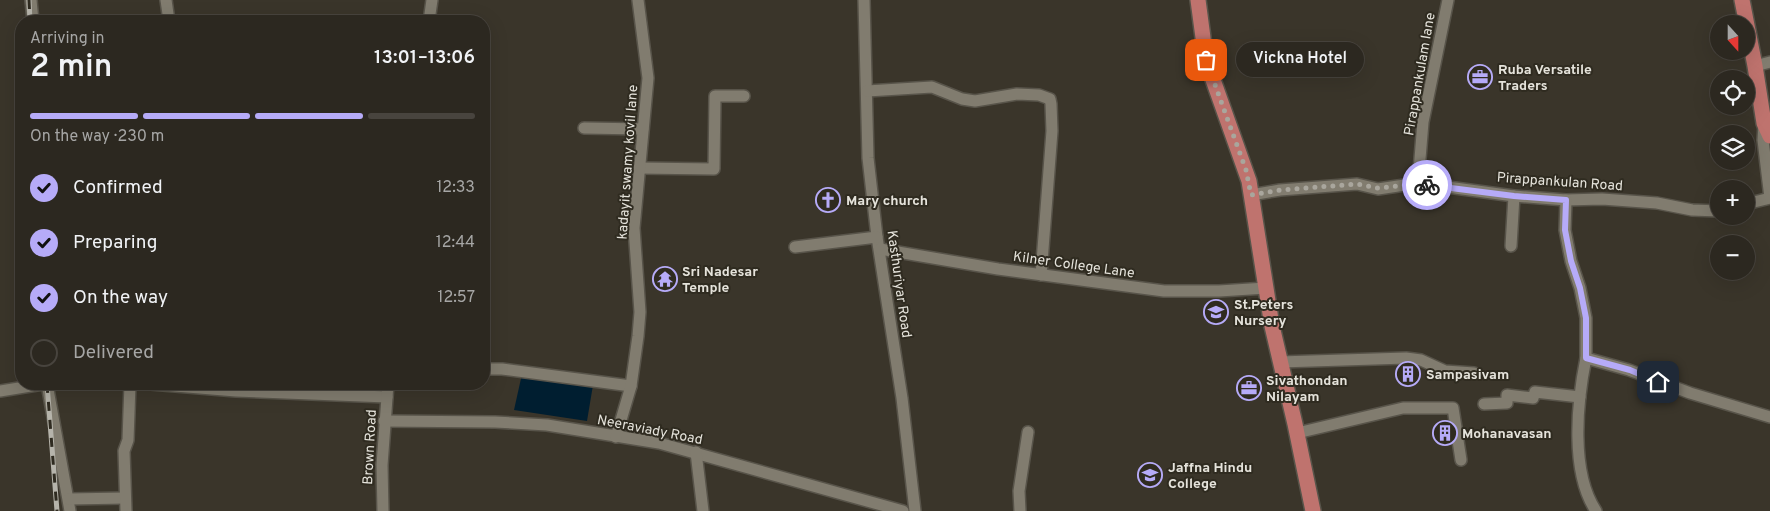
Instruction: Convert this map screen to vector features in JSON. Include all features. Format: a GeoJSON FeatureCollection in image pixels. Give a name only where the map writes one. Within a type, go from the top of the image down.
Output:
{"type":"FeatureCollection","features":[{"type":"Feature","properties":{"kind":"main road"},"geometry":{"type":"LineString","coordinates":[[1198,0],[1206,60],[1246,170],[1280,362],[1313,511]]}},
{"type":"Feature","properties":{"kind":"main road"},"geometry":{"type":"LineString","coordinates":[[1742,0],[1763,64],[1767,130]]}},
{"type":"Feature","properties":{"kind":"street"},"geometry":{"type":"LineString","coordinates":[[31,0],[32,15]]}},
{"type":"Feature","properties":{"kind":"street"},"geometry":{"type":"LineString","coordinates":[[166,0],[168,15]]}},
{"type":"Feature","properties":{"kind":"street"},"geometry":{"type":"LineString","coordinates":[[430,15],[432,0]]}},
{"type":"Feature","properties":{"kind":"street","name":"kadayit swamy kovil lane"},"geometry":{"type":"LineString","coordinates":[[616,437],[631,386],[640,312],[634,228],[648,78],[638,0]]}},
{"type":"Feature","properties":{"kind":"street","name":"Kasthuriyar Road"},"geometry":{"type":"LineString","coordinates":[[864,0],[868,158],[877,237],[902,398],[915,511]]}},
{"type":"Feature","properties":{"kind":"street","name":"Pirappankulam lane"},"geometry":{"type":"LineString","coordinates":[[1418,184],[1423,122],[1448,0]]}},
{"type":"Feature","properties":{"kind":"street"},"geometry":{"type":"LineString","coordinates":[[866,91],[932,87],[962,99],[975,101],[1017,94],[1039,95],[1050,99],[1052,104],[1052,131],[1041,275]]}},
{"type":"Feature","properties":{"kind":"street"},"geometry":{"type":"LineString","coordinates":[[639,168],[714,169],[716,96],[744,96]]}},
{"type":"Feature","properties":{"kind":"street"},"geometry":{"type":"LineString","coordinates":[[584,128],[643,128]]}},
{"type":"Feature","properties":{"kind":"street"},"geometry":{"type":"LineString","coordinates":[[1755,202],[1770,198],[1763,140],[1767,130]]}},
{"type":"Feature","properties":{"kind":"street","name":"Pirappankulan Road"},"geometry":{"type":"LineString","coordinates":[[1251,195],[1280,190],[1357,184],[1378,188],[1418,184],[1514,196],[1566,200],[1602,199],[1629,201],[1710,211]]}},
{"type":"Feature","properties":{"kind":"street"},"geometry":{"type":"LineString","coordinates":[[1511,246],[1514,196]]}},
{"type":"Feature","properties":{"kind":"street"},"geometry":{"type":"LineString","coordinates":[[1566,200],[1565,230],[1586,318],[1586,358],[1580,397],[1578,446],[1587,493],[1596,511]]}},
{"type":"Feature","properties":{"kind":"street"},"geometry":{"type":"LineString","coordinates":[[795,247],[877,237]]}},
{"type":"Feature","properties":{"kind":"street","name":"Kilner College Lane"},"geometry":{"type":"LineString","coordinates":[[880,249],[998,269],[1164,291],[1219,291],[1266,288]]}},
{"type":"Feature","properties":{"kind":"street"},"geometry":{"type":"LineString","coordinates":[[1280,362],[1406,358],[1421,360],[1445,371],[1474,373]]}},
{"type":"Feature","properties":{"kind":"street"},"geometry":{"type":"LineString","coordinates":[[1586,358],[1630,370],[1690,393],[1770,417]]}},
{"type":"Feature","properties":{"kind":"street"},"geometry":{"type":"LineString","coordinates":[[490,369],[631,386]]}},
{"type":"Feature","properties":{"kind":"street"},"geometry":{"type":"LineString","coordinates":[[0,391],[15,389]]}},
{"type":"Feature","properties":{"kind":"street"},"geometry":{"type":"LineString","coordinates":[[48,390],[70,511]]}},
{"type":"Feature","properties":{"kind":"street"},"geometry":{"type":"LineString","coordinates":[[126,511],[124,451],[128,440],[130,390]]}},
{"type":"Feature","properties":{"kind":"street"},"geometry":{"type":"LineString","coordinates":[[270,390],[387,397]]}},
{"type":"Feature","properties":{"kind":"street","name":"Brown Road"},"geometry":{"type":"LineString","coordinates":[[383,511],[382,465],[388,390]]}},
{"type":"Feature","properties":{"kind":"street"},"geometry":{"type":"LineString","coordinates":[[1484,404],[1506,403],[1507,395],[1533,398],[1535,392],[1580,397]]}},
{"type":"Feature","properties":{"kind":"street"},"geometry":{"type":"LineString","coordinates":[[1297,434],[1403,408],[1453,408],[1461,460]]}},
{"type":"Feature","properties":{"kind":"street","name":"Neeraviady Road"},"geometry":{"type":"LineString","coordinates":[[384,421],[547,425],[659,443],[903,511]]}},
{"type":"Feature","properties":{"kind":"street"},"geometry":{"type":"LineString","coordinates":[[1020,511],[1019,491],[1028,432]]}},
{"type":"Feature","properties":{"kind":"street"},"geometry":{"type":"LineString","coordinates":[[696,452],[703,511]]}},
{"type":"Feature","properties":{"kind":"street"},"geometry":{"type":"LineString","coordinates":[[69,499],[125,498]]}},
{"type":"Feature","properties":{"kind":"water"},"geometry":{"type":"Polygon","coordinates":[[[522,374],[593,385],[587,421],[514,410],[522,374]]]}},
{"type":"Feature","properties":{"kind":"railway"},"geometry":{"type":"LineString","coordinates":[[29,0],[30,15]]}},
{"type":"Feature","properties":{"kind":"railway"},"geometry":{"type":"LineString","coordinates":[[47,390],[57,511]]}},
{"type":"Feature","properties":{"kind":"way so far"},"geometry":{"type":"LineString","coordinates":[[1206,60],[1246,170],[1251,195],[1280,190],[1357,184],[1378,188],[1418,184],[1427,185]]}},
{"type":"Feature","properties":{"kind":"place","name":"Vickna Hotel"},"geometry":{"type":"Point","coordinates":[1206,60]}},
{"type":"Feature","properties":{"kind":"place","name":"Ruba Versatile Traders"},"geometry":{"type":"Point","coordinates":[1480,77]}},
{"type":"Feature","properties":{"kind":"place","name":"Mary church"},"geometry":{"type":"Point","coordinates":[828,200]}},
{"type":"Feature","properties":{"kind":"place","name":"Sri Nadesar Temple"},"geometry":{"type":"Point","coordinates":[665,279]}},
{"type":"Feature","properties":{"kind":"place","name":"St.Peters Nursery"},"geometry":{"type":"Point","coordinates":[1216,312]}},
{"type":"Feature","properties":{"kind":"place","name":"Sampasivam"},"geometry":{"type":"Point","coordinates":[1408,374]}},
{"type":"Feature","properties":{"kind":"place","name":"Sivathondan Nilayam"},"geometry":{"type":"Point","coordinates":[1249,388]}},
{"type":"Feature","properties":{"kind":"place","name":"Mohanavasan"},"geometry":{"type":"Point","coordinates":[1445,433]}},
{"type":"Feature","properties":{"kind":"place","name":"Jaffna Hindu College"},"geometry":{"type":"Point","coordinates":[1150,475]}},
{"type":"Feature","properties":{"kind":"route"},"geometry":{"type":"LineString","coordinates":[[1427,185],[1450,186],[1514,196],[1566,200],[1565,230],[1586,318],[1586,358],[1630,370],[1658,382]]}}]}
